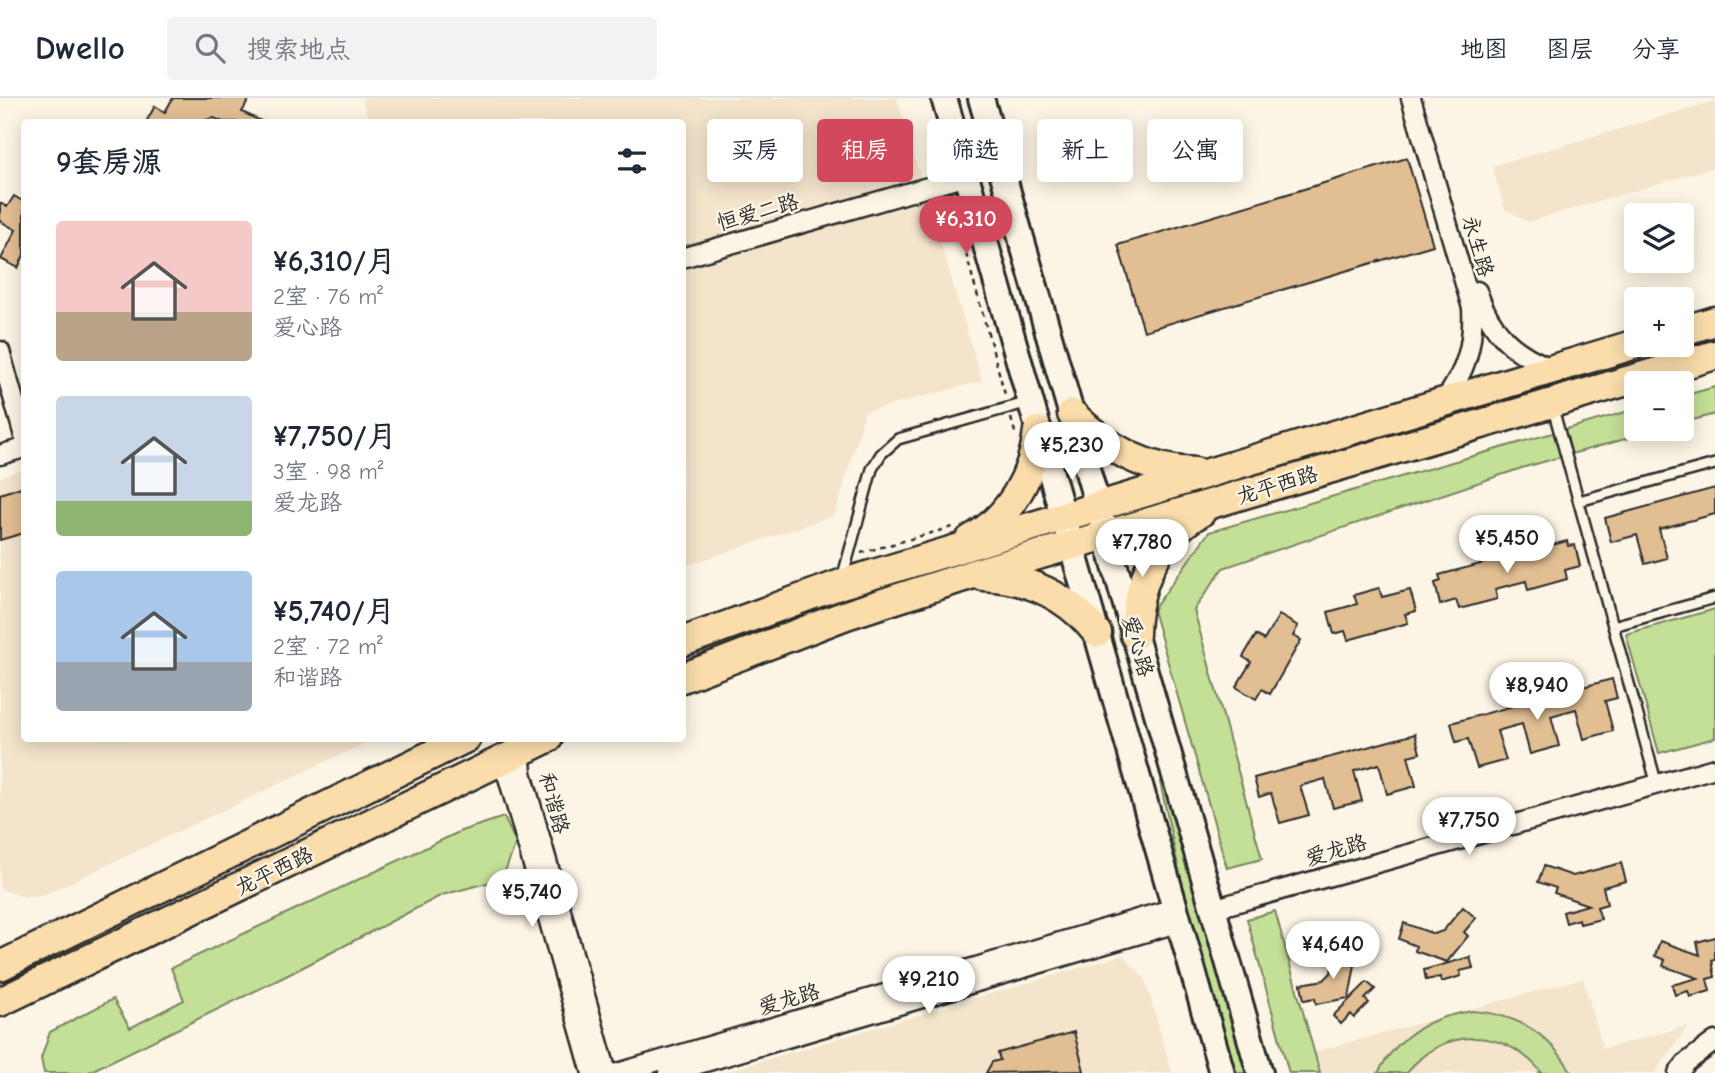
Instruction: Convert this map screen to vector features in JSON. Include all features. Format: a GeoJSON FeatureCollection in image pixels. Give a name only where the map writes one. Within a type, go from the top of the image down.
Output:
{"type":"FeatureCollection","features":[{"type":"Feature","properties":{"kind":"main road"},"geometry":{"type":"LineString","coordinates":[[1694,327],[1715,321]]}},
{"type":"Feature","properties":{"kind":"main road","name":"龙平西路"},"geometry":{"type":"LineString","coordinates":[[686,641],[841,584],[955,538],[1064,516],[1624,348]]}},
{"type":"Feature","properties":{"kind":"main road","name":"龙平西路"},"geometry":{"type":"LineString","coordinates":[[686,676],[834,620],[970,575],[1715,355]]}},
{"type":"Feature","properties":{"kind":"main road"},"geometry":{"type":"LineString","coordinates":[[1075,426],[1130,457],[1177,472],[1205,473]]}},
{"type":"Feature","properties":{"kind":"main road"},"geometry":{"type":"LineString","coordinates":[[955,538],[979,535],[1012,502],[1030,469],[1033,441]]}},
{"type":"Feature","properties":{"kind":"main road"},"geometry":{"type":"LineString","coordinates":[[1135,635],[1138,596],[1152,563],[1179,528],[1216,503]]}},
{"type":"Feature","properties":{"kind":"main road"},"geometry":{"type":"LineString","coordinates":[[970,575],[999,577],[1048,592],[1082,614],[1097,634]]}},
{"type":"Feature","properties":{"kind":"main road","name":"龙平西路"},"geometry":{"type":"LineString","coordinates":[[0,966],[459,742]]}},
{"type":"Feature","properties":{"kind":"main road","name":"龙平西路"},"geometry":{"type":"LineString","coordinates":[[0,1002],[537,744]]}},
{"type":"Feature","properties":{"kind":"main road"},"geometry":{"type":"LineString","coordinates":[[0,947],[50,942]]}},
{"type":"Feature","properties":{"kind":"main road"},"geometry":{"type":"LineString","coordinates":[[0,1020],[13,1001],[30,988]]}},
{"type":"Feature","properties":{"kind":"street","name":"爱心路"},"geometry":{"type":"LineString","coordinates":[[944,98],[947,119]]}},
{"type":"Feature","properties":{"kind":"street","name":"爱心路"},"geometry":{"type":"LineString","coordinates":[[981,98],[1260,1073]]}},
{"type":"Feature","properties":{"kind":"street","name":"永生路"},"geometry":{"type":"LineString","coordinates":[[1411,98],[1472,309],[1474,334],[1468,360],[1458,382],[1443,402]]}},
{"type":"Feature","properties":{"kind":"street"},"geometry":{"type":"LineString","coordinates":[[1421,98],[1474,282],[1493,329],[1511,347],[1531,361],[1553,369]]}},
{"type":"Feature","properties":{"kind":"street","name":"恒爱二路"},"geometry":{"type":"LineString","coordinates":[[686,257],[946,182]]}},
{"type":"Feature","properties":{"kind":"street","name":"爱心路"},"geometry":{"type":"LineString","coordinates":[[957,182],[1019,404],[1064,516],[1223,1073]]}},
{"type":"Feature","properties":{"kind":"street"},"geometry":{"type":"LineString","coordinates":[[0,351],[21,425]]}},
{"type":"Feature","properties":{"kind":"street"},"geometry":{"type":"LineString","coordinates":[[1033,441],[1055,459],[1065,460],[1075,452],[1075,426]]}},
{"type":"Feature","properties":{"kind":"street"},"geometry":{"type":"LineString","coordinates":[[0,455],[21,449]]}},
{"type":"Feature","properties":{"kind":"street","name":"和谐路"},"geometry":{"type":"LineString","coordinates":[[537,744],[521,760],[522,773],[607,1073]]}},
{"type":"Feature","properties":{"kind":"street","name":"和谐路"},"geometry":{"type":"LineString","coordinates":[[493,765],[504,770],[508,777],[592,1073]]}},
{"type":"Feature","properties":{"kind":"street","name":"爱龙路"},"geometry":{"type":"LineString","coordinates":[[1213,909],[1715,768]]}},
{"type":"Feature","properties":{"kind":"street","name":"爱龙路"},"geometry":{"type":"LineString","coordinates":[[618,1073],[1177,915]]}},
{"type":"Feature","properties":{"kind":"street","name":"爱龙路"},"geometry":{"type":"LineString","coordinates":[[668,1073],[1177,915]]}},
{"type":"Feature","properties":{"kind":"street"},"geometry":{"type":"LineString","coordinates":[[1678,1073],[1687,1062],[1715,1041]]}},
{"type":"Feature","properties":{"kind":"lane"},"geometry":{"type":"LineString","coordinates":[[1552,403],[1657,785]]}},
{"type":"Feature","properties":{"kind":"lane"},"geometry":{"type":"LineString","coordinates":[[841,584],[872,469],[881,454],[898,439],[1019,404]]}},
{"type":"Feature","properties":{"kind":"lane"},"geometry":{"type":"LineString","coordinates":[[1579,501],[1715,464]]}},
{"type":"Feature","properties":{"kind":"lane"},"geometry":{"type":"LineString","coordinates":[[1613,626],[1715,598]]}},
{"type":"Feature","properties":{"kind":"path"},"geometry":{"type":"LineString","coordinates":[[957,182],[1019,404],[1033,441]]}},
{"type":"Feature","properties":{"kind":"path"},"geometry":{"type":"LineString","coordinates":[[849,556],[955,538]]}},
{"type":"Feature","properties":{"kind":"shaded area"},"geometry":{"type":"Polygon","coordinates":[[[362,98],[897,98],[903,119],[817,119],[817,182],[913,182],[913,151],[982,381],[865,412],[835,515],[686,566],[686,119],[368,119],[362,98]]]}},
{"type":"Feature","properties":{"kind":"shaded area"},"geometry":{"type":"Polygon","coordinates":[[[1715,101],[1715,167],[1528,222],[1505,209],[1492,166],[1715,101]]]}},
{"type":"Feature","properties":{"kind":"shaded area"},"geometry":{"type":"Polygon","coordinates":[[[21,470],[21,742],[368,742],[44,895],[24,897],[0,889],[0,477],[21,470]]]}},
{"type":"Feature","properties":{"kind":"shaded area"},"geometry":{"type":"Polygon","coordinates":[[[1123,955],[1145,979],[1172,1073],[721,1073],[1123,955]]]}},
{"type":"Feature","properties":{"kind":"shaded area"},"geometry":{"type":"Polygon","coordinates":[[[1583,978],[1603,1049],[1688,1026],[1655,1073],[1320,1073],[1314,1052],[1583,978]]]}},
{"type":"Feature","properties":{"kind":"green space"},"geometry":{"type":"Polygon","coordinates":[[[1715,387],[1715,414],[1694,420],[1694,393],[1715,387]]]}},
{"type":"Feature","properties":{"kind":"green space"},"geometry":{"type":"Polygon","coordinates":[[[1624,412],[1624,439],[1525,467],[1223,568],[1194,610],[1262,859],[1227,868],[1153,610],[1209,532],[1624,412]]]}},
{"type":"Feature","properties":{"kind":"green space"},"geometry":{"type":"Polygon","coordinates":[[[1715,609],[1715,738],[1659,753],[1626,634],[1715,609]]]}},
{"type":"Feature","properties":{"kind":"green space"},"geometry":{"type":"Polygon","coordinates":[[[1163,781],[1179,821],[1252,1073],[1235,1073],[1179,871],[1160,782],[1163,781]]]}},
{"type":"Feature","properties":{"kind":"green space"},"geometry":{"type":"Polygon","coordinates":[[[504,817],[516,843],[502,879],[442,895],[286,976],[87,1073],[44,1073],[41,1058],[50,1032],[113,999],[130,1028],[184,1000],[171,968],[461,831],[504,817]]]}},
{"type":"Feature","properties":{"kind":"green space"},"geometry":{"type":"Polygon","coordinates":[[[1275,911],[1320,1073],[1289,1073],[1247,919],[1275,911]]]}},
{"type":"Feature","properties":{"kind":"green space"},"geometry":{"type":"Polygon","coordinates":[[[1473,1011],[1504,1016],[1531,1028],[1553,1047],[1572,1073],[1538,1073],[1541,1072],[1526,1057],[1510,1047],[1492,1040],[1474,1038],[1455,1040],[1438,1047],[1421,1058],[1407,1073],[1378,1073],[1395,1048],[1417,1030],[1443,1017],[1473,1011]]]}},
{"type":"Feature","properties":{"kind":"building"},"geometry":{"type":"Polygon","coordinates":[[[173,98],[250,98],[242,112],[257,119],[148,119],[155,106],[165,112],[173,98]]]}},
{"type":"Feature","properties":{"kind":"building"},"geometry":{"type":"Polygon","coordinates":[[[1407,158],[1433,245],[1144,331],[1118,245],[1407,158]]]}},
{"type":"Feature","properties":{"kind":"building"},"geometry":{"type":"Polygon","coordinates":[[[14,196],[21,200],[21,262],[18,268],[1,259],[16,230],[0,221],[0,203],[7,207],[14,196]]]}},
{"type":"Feature","properties":{"kind":"building"},"geometry":{"type":"Polygon","coordinates":[[[21,487],[21,534],[0,540],[0,494],[21,487]]]}},
{"type":"Feature","properties":{"kind":"building"},"geometry":{"type":"Polygon","coordinates":[[[1715,488],[1715,514],[1659,529],[1667,558],[1645,564],[1637,535],[1611,542],[1605,518],[1715,488]]]}},
{"type":"Feature","properties":{"kind":"building"},"geometry":{"type":"Polygon","coordinates":[[[1567,541],[1568,546],[1575,545],[1580,566],[1565,570],[1567,579],[1528,590],[1526,581],[1495,589],[1497,599],[1459,609],[1456,600],[1440,605],[1435,583],[1441,581],[1439,575],[1567,541]]]}},
{"type":"Feature","properties":{"kind":"building"},"geometry":{"type":"Polygon","coordinates":[[[1379,588],[1382,597],[1410,590],[1416,611],[1405,614],[1408,623],[1348,640],[1345,631],[1334,634],[1328,612],[1357,604],[1354,595],[1379,588]]]}},
{"type":"Feature","properties":{"kind":"building"},"geometry":{"type":"Polygon","coordinates":[[[1279,615],[1298,626],[1293,636],[1301,640],[1270,694],[1262,689],[1256,699],[1236,687],[1251,662],[1243,657],[1256,635],[1264,640],[1279,615]]]}},
{"type":"Feature","properties":{"kind":"building"},"geometry":{"type":"Polygon","coordinates":[[[1612,679],[1617,698],[1605,701],[1613,731],[1584,739],[1576,709],[1551,716],[1559,746],[1530,754],[1522,724],[1497,731],[1506,760],[1477,768],[1468,739],[1456,742],[1451,723],[1612,679]]]}},
{"type":"Feature","properties":{"kind":"building"},"geometry":{"type":"Polygon","coordinates":[[[1415,734],[1420,753],[1408,756],[1416,786],[1387,794],[1379,764],[1354,771],[1362,801],[1333,808],[1325,779],[1300,786],[1309,815],[1280,823],[1271,793],[1259,797],[1254,778],[1415,734]]]}},
{"type":"Feature","properties":{"kind":"building"},"geometry":{"type":"Polygon","coordinates":[[[1621,863],[1626,881],[1603,887],[1607,904],[1597,907],[1601,919],[1580,924],[1579,919],[1566,923],[1563,912],[1588,905],[1554,893],[1556,888],[1538,882],[1544,866],[1573,876],[1621,863]]]}},
{"type":"Feature","properties":{"kind":"building"},"geometry":{"type":"Polygon","coordinates":[[[1463,907],[1476,918],[1464,932],[1468,936],[1447,962],[1415,951],[1416,946],[1399,939],[1404,923],[1434,934],[1443,931],[1463,907]]]}},
{"type":"Feature","properties":{"kind":"building"},"geometry":{"type":"Polygon","coordinates":[[[1715,937],[1715,959],[1712,960],[1715,977],[1707,979],[1710,991],[1690,997],[1688,991],[1675,995],[1672,985],[1698,978],[1663,966],[1665,960],[1655,956],[1660,941],[1700,955],[1697,942],[1715,937]]]}},
{"type":"Feature","properties":{"kind":"building"},"geometry":{"type":"Polygon","coordinates":[[[1335,948],[1352,951],[1350,964],[1355,965],[1349,998],[1316,1004],[1315,998],[1304,1000],[1301,984],[1324,980],[1331,973],[1335,948]]]}},
{"type":"Feature","properties":{"kind":"building"},"geometry":{"type":"Polygon","coordinates":[[[1470,957],[1473,968],[1460,971],[1461,976],[1441,982],[1440,977],[1426,980],[1424,970],[1470,957]]]}},
{"type":"Feature","properties":{"kind":"building"},"geometry":{"type":"Polygon","coordinates":[[[1367,982],[1375,989],[1365,999],[1369,1003],[1354,1018],[1351,1014],[1341,1024],[1333,1016],[1367,982]]]}},
{"type":"Feature","properties":{"kind":"building"},"geometry":{"type":"Polygon","coordinates":[[[1074,1032],[1084,1071],[986,1073],[992,1062],[1000,1060],[998,1053],[1074,1032]]]}}]}
